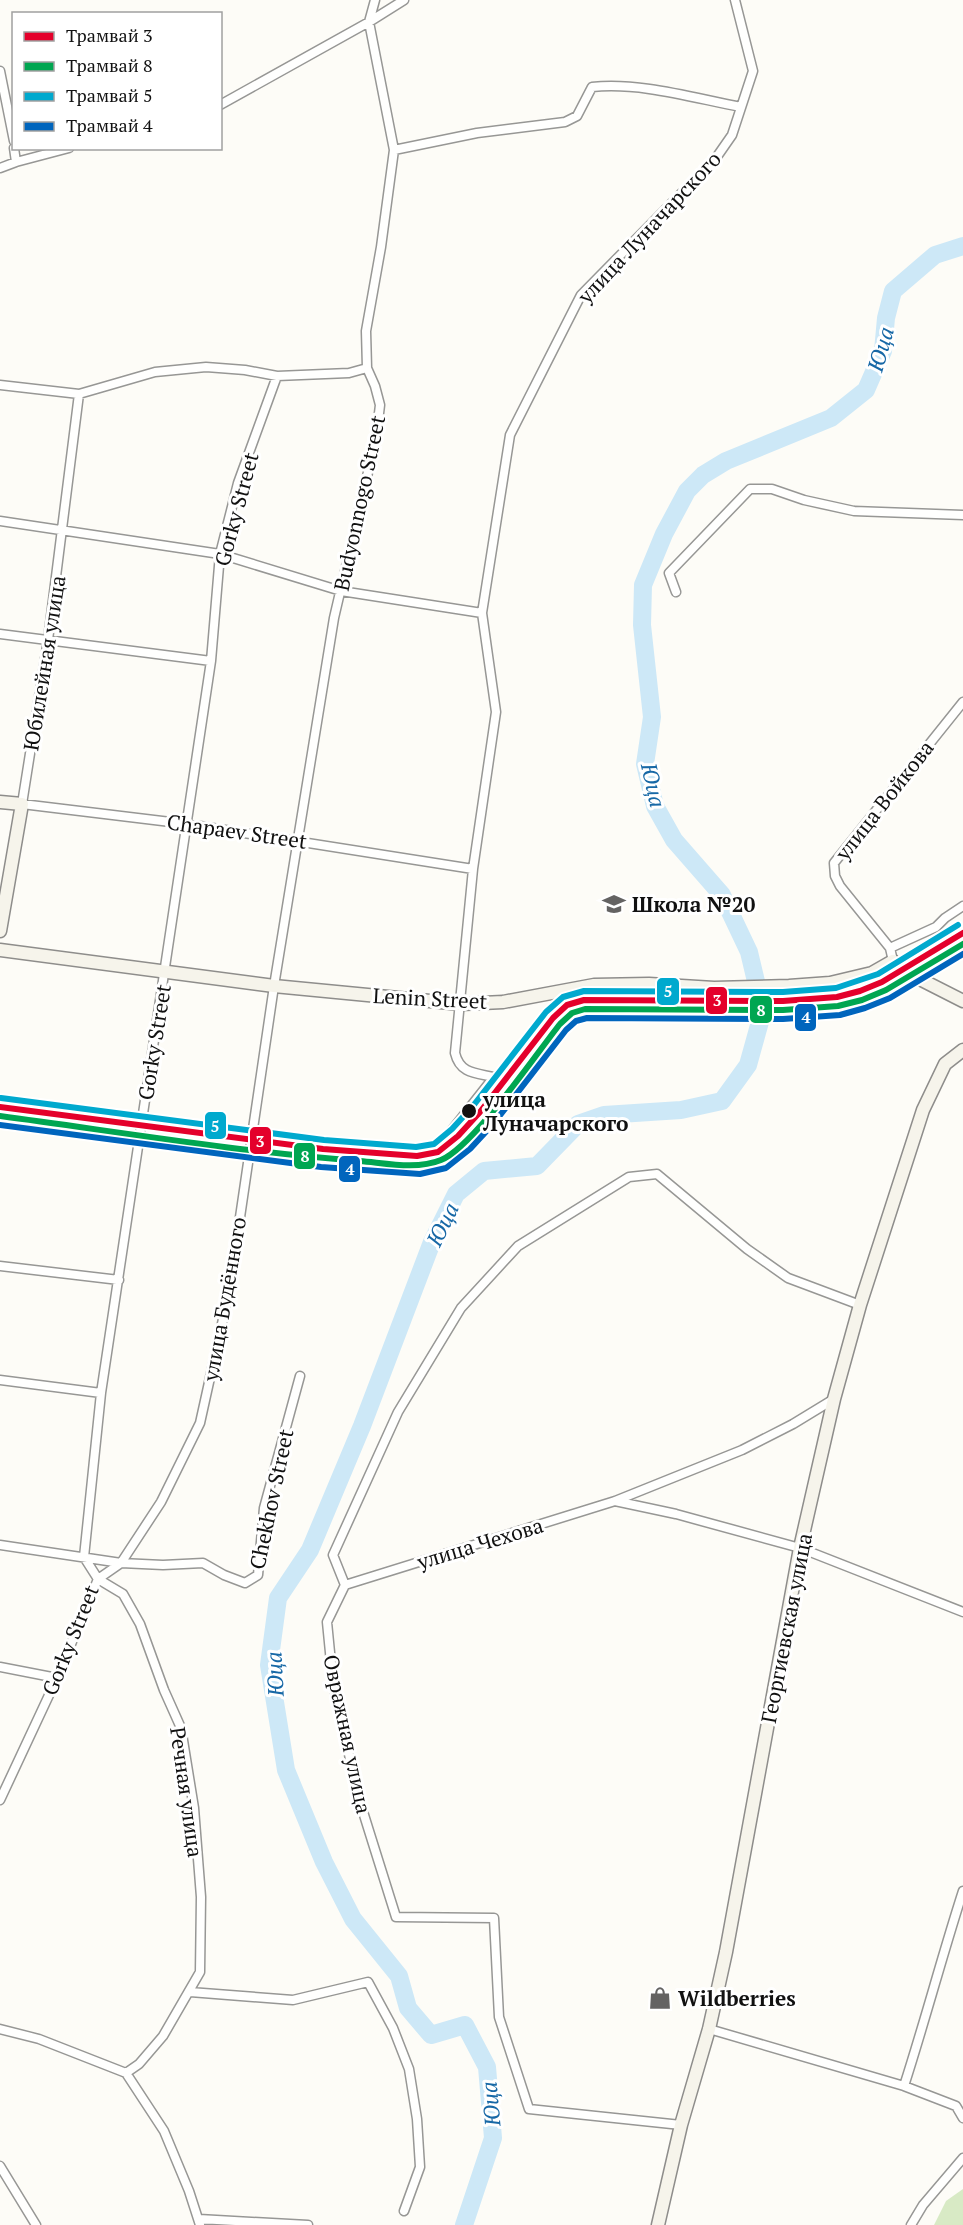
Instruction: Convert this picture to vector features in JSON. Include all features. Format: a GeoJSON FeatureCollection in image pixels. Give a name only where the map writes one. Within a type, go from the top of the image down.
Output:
{"type":"FeatureCollection","features":[{"type":"Feature","properties":{"kind":"main road","name":"Chapaev Street"},"geometry":{"type":"LineString","coordinates":[[0,802],[22,804]]}},
{"type":"Feature","properties":{"kind":"main road","name":"Юбилейная улица"},"geometry":{"type":"LineString","coordinates":[[0,931],[22,804]]}},
{"type":"Feature","properties":{"kind":"main road","name":"Lenin Street"},"geometry":{"type":"LineString","coordinates":[[0,950],[274,986],[461,1004],[503,1002],[594,985],[649,984],[714,988],[830,983],[872,973],[893,961]]}},
{"type":"Feature","properties":{"kind":"main road"},"geometry":{"type":"LineString","coordinates":[[893,961],[902,970],[963,1001]]}},
{"type":"Feature","properties":{"kind":"main road","name":"Георгиевская улица"},"geometry":{"type":"LineString","coordinates":[[658,2225],[681,2125],[709,2029],[726,1952],[800,1548],[834,1399],[860,1305],[923,1110],[937,1077],[945,1065],[963,1050]]}},
{"type":"Feature","properties":{"kind":"street"},"geometry":{"type":"LineString","coordinates":[[369,22],[375,0]]}},
{"type":"Feature","properties":{"kind":"street"},"geometry":{"type":"LineString","coordinates":[[222,104],[404,0]]}},
{"type":"Feature","properties":{"kind":"street","name":"улица Луначарского"},"geometry":{"type":"LineString","coordinates":[[252,1135],[319,1145],[417,1153],[437,1149],[494,1077],[467,1071],[458,1064],[455,1053],[473,869],[496,712],[482,613],[510,435],[581,295],[716,158],[732,135],[753,71],[735,0]]}},
{"type":"Feature","properties":{"kind":"street","name":"Budyonnogo Street"},"geometry":{"type":"LineString","coordinates":[[274,986],[334,618],[376,438],[380,405],[367,368],[366,331],[381,247],[394,150],[369,22]]}},
{"type":"Feature","properties":{"kind":"street"},"geometry":{"type":"LineString","coordinates":[[0,71],[12,131]]}},
{"type":"Feature","properties":{"kind":"street"},"geometry":{"type":"LineString","coordinates":[[394,150],[477,133],[565,122],[577,116],[592,87],[610,85],[655,90],[741,107]]}},
{"type":"Feature","properties":{"kind":"street"},"geometry":{"type":"LineString","coordinates":[[15,150],[16,162]]}},
{"type":"Feature","properties":{"kind":"street"},"geometry":{"type":"LineString","coordinates":[[0,168],[61,150]]}},
{"type":"Feature","properties":{"kind":"street"},"geometry":{"type":"LineString","coordinates":[[0,385],[79,394],[155,372],[206,367],[245,370],[277,376],[349,373],[367,368]]}},
{"type":"Feature","properties":{"kind":"street","name":"Gorky Street"},"geometry":{"type":"LineString","coordinates":[[0,1800],[3,1786],[57,1678],[98,1580],[84,1557],[101,1393],[211,661],[220,554],[238,483],[277,376]]}},
{"type":"Feature","properties":{"kind":"street","name":"Юбилейная улица"},"geometry":{"type":"LineString","coordinates":[[22,804],[48,640],[79,394]]}},
{"type":"Feature","properties":{"kind":"street"},"geometry":{"type":"LineString","coordinates":[[676,592],[669,573],[750,489],[772,489],[804,500],[854,511],[963,515]]}},
{"type":"Feature","properties":{"kind":"street"},"geometry":{"type":"LineString","coordinates":[[0,521],[220,554],[341,591],[482,613]]}},
{"type":"Feature","properties":{"kind":"street"},"geometry":{"type":"LineString","coordinates":[[0,634],[211,661]]}},
{"type":"Feature","properties":{"kind":"street","name":"улица Войкова"},"geometry":{"type":"LineString","coordinates":[[893,961],[890,948],[840,886],[834,876],[834,863],[963,702]]}},
{"type":"Feature","properties":{"kind":"street","name":"Chapaev Street"},"geometry":{"type":"LineString","coordinates":[[22,804],[187,824],[473,869]]}},
{"type":"Feature","properties":{"kind":"street"},"geometry":{"type":"LineString","coordinates":[[890,948],[936,927],[963,906]]}},
{"type":"Feature","properties":{"kind":"street","name":"улица Будённого"},"geometry":{"type":"LineString","coordinates":[[98,1580],[121,1563],[161,1502],[200,1423],[229,1292],[274,986]]}},
{"type":"Feature","properties":{"kind":"street"},"geometry":{"type":"LineString","coordinates":[[0,1103],[252,1135]]}},
{"type":"Feature","properties":{"kind":"street"},"geometry":{"type":"LineString","coordinates":[[345,1585],[333,1555],[398,1412],[461,1308],[518,1246],[629,1177],[657,1174],[747,1249],[788,1278],[860,1305]]}},
{"type":"Feature","properties":{"kind":"street"},"geometry":{"type":"LineString","coordinates":[[0,1266],[119,1280]]}},
{"type":"Feature","properties":{"kind":"street","name":"Chekhov Street"},"geometry":{"type":"LineString","coordinates":[[0,1545],[121,1563],[163,1565],[203,1563],[224,1575],[245,1583],[258,1575],[264,1509],[300,1376]]}},
{"type":"Feature","properties":{"kind":"street"},"geometry":{"type":"LineString","coordinates":[[0,1380],[101,1393]]}},
{"type":"Feature","properties":{"kind":"street","name":"улица Чехова"},"geometry":{"type":"LineString","coordinates":[[345,1585],[615,1501],[742,1450],[793,1424],[834,1399]]}},
{"type":"Feature","properties":{"kind":"street","name":"улица Чехова"},"geometry":{"type":"LineString","coordinates":[[615,1501],[676,1514],[800,1548],[963,1612]]}},
{"type":"Feature","properties":{"kind":"street","name":"Речная улица"},"geometry":{"type":"LineString","coordinates":[[98,1580],[123,1594],[140,1624],[156,1670],[182,1728],[194,1808],[201,1897],[200,1972],[163,2036],[139,2064],[126,2073]]}},
{"type":"Feature","properties":{"kind":"street","name":"Овражная улица"},"geometry":{"type":"LineString","coordinates":[[345,1585],[327,1622],[333,1683],[359,1799],[396,1917],[494,1918],[499,2017],[529,2109],[681,2125]]}},
{"type":"Feature","properties":{"kind":"street"},"geometry":{"type":"LineString","coordinates":[[0,1667],[57,1678]]}},
{"type":"Feature","properties":{"kind":"street"},"geometry":{"type":"LineString","coordinates":[[904,2085],[929,2010],[943,1953],[963,1891]]}},
{"type":"Feature","properties":{"kind":"street"},"geometry":{"type":"LineString","coordinates":[[190,1992],[293,2000],[368,1982],[393,2028],[409,2069],[417,2118],[420,2167],[404,2211]]}},
{"type":"Feature","properties":{"kind":"street"},"geometry":{"type":"LineString","coordinates":[[0,2029],[39,2039],[126,2073],[164,2131],[199,2222],[308,2225]]}},
{"type":"Feature","properties":{"kind":"street"},"geometry":{"type":"LineString","coordinates":[[709,2029],[904,2085],[956,2106],[963,2118]]}},
{"type":"Feature","properties":{"kind":"street"},"geometry":{"type":"LineString","coordinates":[[911,2225],[923,2205],[963,2158]]}},
{"type":"Feature","properties":{"kind":"street"},"geometry":{"type":"LineString","coordinates":[[0,2166],[36,2225]]}},
{"type":"Feature","properties":{"kind":"green space"},"geometry":{"type":"Polygon","coordinates":[[[963,2189],[963,2225],[934,2225],[946,2201],[963,2189]]]}},
{"type":"Feature","properties":{"kind":"waterway","name":"Юца"},"geometry":{"type":"LineString","coordinates":[[464,2225],[493,2138],[487,2067],[465,2025],[431,2035],[408,2008],[399,1976],[353,1919],[324,1862],[286,1770],[269,1665],[278,1598],[310,1550],[362,1426],[432,1242],[456,1194],[484,1171],[537,1166],[578,1124],[604,1115],[681,1110],[722,1101],[748,1065],[763,1011],[749,952],[722,895],[674,840],[655,806],[645,764],[652,717],[642,625],[643,585],[664,534],[687,491],[703,475],[726,461],[831,418],[866,390],[883,351],[886,318],[893,291],[935,255],[963,246]]}},
{"type":"Feature","properties":{"kind":"tram line","name":"5"},"geometry":{"type":"LineString","coordinates":[[1,1098],[324,1140],[416,1147],[434,1144],[452,1129],[473,1106],[546,1012],[563,997],[584,991],[783,992],[836,988],[878,974],[958,925]]}},
{"type":"Feature","properties":{"kind":"tram line","name":"3"},"geometry":{"type":"LineString","coordinates":[[0,1107],[323,1149],[417,1156],[438,1152],[458,1136],[480,1112],[553,1018],[567,1005],[584,1000],[783,1001],[837,997],[882,982],[963,933]]}},
{"type":"Feature","properties":{"kind":"tram line","name":"8"},"geometry":{"type":"LineString","coordinates":[[0,1116],[270,1152],[422,1165],[441,1160],[454,1152],[470,1137],[504,1098],[560,1024],[572,1013],[585,1009],[783,1010],[838,1006],[862,1000],[886,990],[963,944]]}},
{"type":"Feature","properties":{"kind":"tram line","name":"4"},"geometry":{"type":"LineString","coordinates":[[0,1125],[321,1167],[420,1174],[446,1168],[470,1149],[494,1123],[566,1030],[576,1021],[587,1018],[783,1019],[840,1015],[890,998],[963,954]]}},
{"type":"Feature","properties":{"kind":"place","name":"Школа №20"},"geometry":{"type":"Point","coordinates":[614,904]}},
{"type":"Feature","properties":{"kind":"place","name":"улица Луначарского"},"geometry":{"type":"Point","coordinates":[469,1111]}},
{"type":"Feature","properties":{"kind":"place","name":"Wildberries"},"geometry":{"type":"Point","coordinates":[660,1998]}}]}
